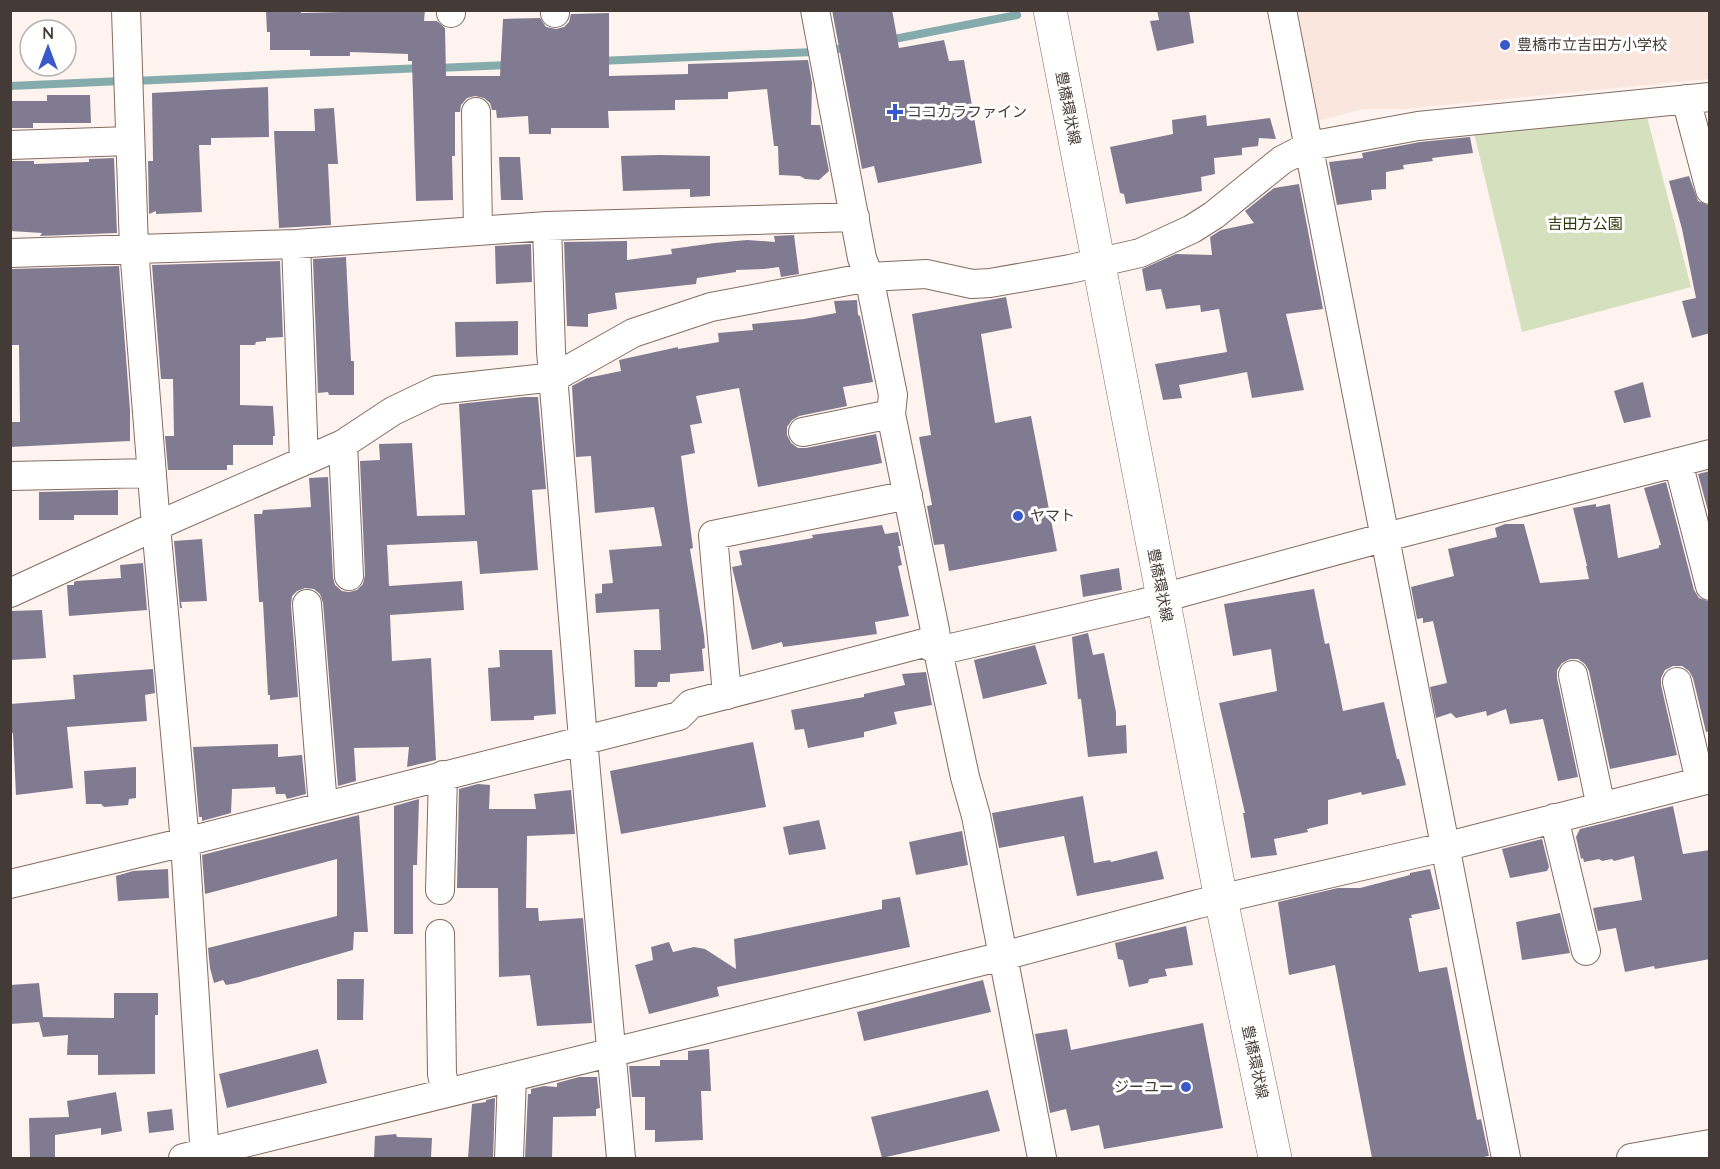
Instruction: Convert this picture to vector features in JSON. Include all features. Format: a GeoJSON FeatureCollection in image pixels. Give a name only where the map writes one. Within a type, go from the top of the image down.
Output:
{"type":"FeatureCollection","features":[{"type":"Feature","properties":{"kind":"main road","name":"豊橋環状線"},"geometry":{"type":"LineString","coordinates":[[1050,10],[1221,899],[1275,1158]]}},
{"type":"Feature","properties":{"kind":"street"},"geometry":{"type":"LineString","coordinates":[[126,10],[134,248],[156,526],[185,842],[198,1157],[446,1093],[1003,956],[1221,899],[1444,847],[1705,780],[1677,682]]}},
{"type":"Feature","properties":{"kind":"street"},"geometry":{"type":"LineString","coordinates":[[815,10],[862,258],[869,277],[893,395],[891,414],[938,651],[965,777],[976,816],[1042,1158]]}},
{"type":"Feature","properties":{"kind":"street"},"geometry":{"type":"LineString","coordinates":[[1282,10],[1506,1158]]}},
{"type":"Feature","properties":{"kind":"street"},"geometry":{"type":"LineString","coordinates":[[10,593],[343,444],[393,411],[437,390],[555,377],[633,333],[711,307],[869,277],[926,274],[972,284],[990,283],[1140,253],[1192,229],[1214,215],[1282,160],[1309,146],[1418,126],[1698,98],[1710,190]]}},
{"type":"Feature","properties":{"kind":"street"},"geometry":{"type":"LineString","coordinates":[[476,112],[478,231]]}},
{"type":"Feature","properties":{"kind":"street"},"geometry":{"type":"LineString","coordinates":[[10,145],[129,141]]}},
{"type":"Feature","properties":{"kind":"street"},"geometry":{"type":"LineString","coordinates":[[10,253],[296,244],[547,226],[855,218]]}},
{"type":"Feature","properties":{"kind":"street"},"geometry":{"type":"LineString","coordinates":[[547,226],[551,351],[555,377],[582,739],[621,1158]]}},
{"type":"Feature","properties":{"kind":"street"},"geometry":{"type":"LineString","coordinates":[[296,244],[304,461]]}},
{"type":"Feature","properties":{"kind":"street"},"geometry":{"type":"LineString","coordinates":[[804,432],[891,414]]}},
{"type":"Feature","properties":{"kind":"street"},"geometry":{"type":"LineString","coordinates":[[343,444],[349,576]]}},
{"type":"Feature","properties":{"kind":"street"},"geometry":{"type":"LineString","coordinates":[[10,884],[185,842],[679,716],[692,704],[924,643],[938,651],[1140,604],[1386,537],[1710,454]]}},
{"type":"Feature","properties":{"kind":"street"},"geometry":{"type":"LineString","coordinates":[[1678,462],[1710,586]]}},
{"type":"Feature","properties":{"kind":"street"},"geometry":{"type":"LineString","coordinates":[[10,476],[152,473]]}},
{"type":"Feature","properties":{"kind":"street"},"geometry":{"type":"LineString","coordinates":[[727,695],[713,536],[908,495]]}},
{"type":"Feature","properties":{"kind":"street"},"geometry":{"type":"LineString","coordinates":[[307,604],[323,806]]}},
{"type":"Feature","properties":{"kind":"street"},"geometry":{"type":"LineString","coordinates":[[1573,675],[1601,807]]}},
{"type":"Feature","properties":{"kind":"street"},"geometry":{"type":"LineString","coordinates":[[440,890],[443,775]]}},
{"type":"Feature","properties":{"kind":"street"},"geometry":{"type":"LineString","coordinates":[[1554,818],[1586,951]]}},
{"type":"Feature","properties":{"kind":"street"},"geometry":{"type":"LineString","coordinates":[[440,934],[442,1074],[446,1093]]}},
{"type":"Feature","properties":{"kind":"street"},"geometry":{"type":"LineString","coordinates":[[509,1158],[512,1077]]}},
{"type":"Feature","properties":{"kind":"street"},"geometry":{"type":"LineString","coordinates":[[1631,1158],[1710,1144]]}},
{"type":"Feature","properties":{"kind":"shaded area","name":"豊橋市立吉田方小学校"},"geometry":{"type":"Polygon","coordinates":[[[1294,11],[1709,11],[1709,79],[1404,109],[1362,109],[1318,121],[1294,11]]]}},
{"type":"Feature","properties":{"kind":"green space","name":"吉田方公園"},"geometry":{"type":"Polygon","coordinates":[[[1647,117],[1691,287],[1522,332],[1474,133],[1647,117]]]}},
{"type":"Feature","properties":{"kind":"building"},"geometry":{"type":"Polygon","coordinates":[[[266,10],[301,10],[301,13],[425,10],[424,21],[437,21],[445,28],[446,76],[500,76],[503,19],[540,18],[546,27],[556,29],[564,27],[569,22],[571,14],[609,13],[609,76],[688,74],[688,64],[808,60],[812,83],[811,125],[820,125],[829,171],[819,180],[779,175],[778,146],[774,146],[767,89],[728,92],[728,99],[675,100],[675,110],[608,111],[609,128],[551,128],[551,134],[529,134],[528,116],[497,118],[496,110],[492,110],[490,103],[484,98],[475,96],[467,98],[461,105],[460,112],[455,112],[455,156],[452,156],[453,200],[416,201],[412,61],[408,61],[408,54],[350,52],[350,56],[310,56],[310,50],[270,50],[266,10]]]}},
{"type":"Feature","properties":{"kind":"building"},"geometry":{"type":"Polygon","coordinates":[[[832,10],[892,10],[899,48],[944,40],[949,61],[964,60],[982,163],[878,183],[874,166],[862,169],[832,10]]]}},
{"type":"Feature","properties":{"kind":"building"},"geometry":{"type":"Polygon","coordinates":[[[1157,10],[1189,10],[1194,43],[1157,51],[1150,21],[1159,20],[1157,10]]]}},
{"type":"Feature","properties":{"kind":"building"},"geometry":{"type":"Polygon","coordinates":[[[268,87],[269,137],[211,138],[211,145],[199,145],[202,212],[156,214],[156,211],[149,214],[148,161],[153,161],[152,93],[268,87]]]}},
{"type":"Feature","properties":{"kind":"building"},"geometry":{"type":"Polygon","coordinates":[[[47,95],[90,95],[91,123],[33,123],[33,128],[10,128],[10,101],[47,101],[47,95]]]}},
{"type":"Feature","properties":{"kind":"building"},"geometry":{"type":"Polygon","coordinates":[[[334,108],[338,164],[328,164],[331,225],[279,228],[274,131],[315,131],[314,109],[334,108]]]}},
{"type":"Feature","properties":{"kind":"building"},"geometry":{"type":"Polygon","coordinates":[[[1206,115],[1207,126],[1270,118],[1276,139],[1259,138],[1258,146],[1242,148],[1242,155],[1214,158],[1215,174],[1201,177],[1202,191],[1126,204],[1124,194],[1120,193],[1110,147],[1173,134],[1172,120],[1206,115]]]}},
{"type":"Feature","properties":{"kind":"building"},"geometry":{"type":"Polygon","coordinates":[[[1470,137],[1473,153],[1432,158],[1433,161],[1403,165],[1404,169],[1386,172],[1386,189],[1371,190],[1372,200],[1337,205],[1329,162],[1363,158],[1362,153],[1420,142],[1470,137]]]}},
{"type":"Feature","properties":{"kind":"building"},"geometry":{"type":"Polygon","coordinates":[[[621,156],[710,156],[710,196],[690,197],[690,189],[623,191],[621,156]]]}},
{"type":"Feature","properties":{"kind":"building"},"geometry":{"type":"Polygon","coordinates":[[[499,157],[520,157],[523,200],[501,200],[499,157]]]}},
{"type":"Feature","properties":{"kind":"building"},"geometry":{"type":"Polygon","coordinates":[[[114,158],[117,233],[40,236],[42,233],[10,231],[10,161],[34,161],[34,164],[89,162],[89,159],[114,158]]]}},
{"type":"Feature","properties":{"kind":"building"},"geometry":{"type":"Polygon","coordinates":[[[1689,176],[1698,201],[1710,206],[1710,333],[1692,338],[1682,301],[1696,298],[1682,229],[1669,181],[1689,176]]]}},
{"type":"Feature","properties":{"kind":"building"},"geometry":{"type":"Polygon","coordinates":[[[1299,184],[1323,309],[1286,314],[1304,390],[1252,398],[1247,372],[1179,385],[1182,398],[1163,400],[1155,364],[1227,352],[1219,309],[1201,312],[1200,305],[1166,309],[1161,289],[1146,291],[1142,269],[1176,254],[1212,255],[1210,237],[1221,230],[1254,223],[1245,211],[1274,188],[1299,184]]]}},
{"type":"Feature","properties":{"kind":"building"},"geometry":{"type":"Polygon","coordinates":[[[794,235],[799,274],[781,277],[779,267],[736,270],[736,272],[697,278],[696,284],[615,293],[617,309],[588,314],[588,327],[567,326],[564,242],[627,241],[627,260],[672,254],[671,249],[747,240],[775,242],[774,236],[794,235]]]}},
{"type":"Feature","properties":{"kind":"building"},"geometry":{"type":"Polygon","coordinates":[[[531,244],[532,282],[496,284],[495,246],[531,244]]]}},
{"type":"Feature","properties":{"kind":"building"},"geometry":{"type":"Polygon","coordinates":[[[346,257],[351,361],[354,361],[354,395],[329,395],[328,392],[318,393],[313,259],[346,257]]]}},
{"type":"Feature","properties":{"kind":"building"},"geometry":{"type":"Polygon","coordinates":[[[280,261],[283,337],[266,338],[266,341],[256,342],[255,345],[240,345],[240,405],[273,406],[275,436],[273,436],[273,445],[233,445],[233,465],[227,465],[227,470],[168,470],[165,436],[174,436],[173,379],[161,379],[152,265],[280,261]]]}},
{"type":"Feature","properties":{"kind":"building"},"geometry":{"type":"Polygon","coordinates":[[[119,266],[130,410],[130,441],[10,447],[10,422],[20,422],[19,345],[12,345],[10,269],[119,266]]]}},
{"type":"Feature","properties":{"kind":"building"},"geometry":{"type":"Polygon","coordinates":[[[1006,297],[1012,328],[981,334],[995,423],[1031,416],[1057,551],[949,571],[944,544],[934,545],[927,506],[932,505],[919,437],[931,435],[912,314],[1006,297]]]}},
{"type":"Feature","properties":{"kind":"building"},"geometry":{"type":"Polygon","coordinates":[[[857,300],[858,315],[873,382],[843,387],[847,406],[799,416],[787,427],[787,435],[791,443],[798,448],[806,448],[876,434],[882,463],[758,487],[739,388],[696,396],[702,423],[690,425],[695,453],[681,456],[693,548],[690,549],[704,635],[705,648],[702,649],[704,671],[670,674],[670,682],[658,682],[657,687],[635,687],[634,650],[661,650],[659,609],[596,613],[595,594],[602,593],[602,584],[613,583],[609,550],[662,546],[654,507],[595,513],[591,456],[576,457],[572,386],[587,378],[621,371],[619,360],[678,347],[678,349],[719,342],[718,333],[753,330],[752,324],[836,313],[834,301],[857,300]]]}},
{"type":"Feature","properties":{"kind":"building"},"geometry":{"type":"Polygon","coordinates":[[[518,321],[518,355],[456,357],[455,322],[518,321]]]}},
{"type":"Feature","properties":{"kind":"building"},"geometry":{"type":"Polygon","coordinates":[[[1643,382],[1651,417],[1624,423],[1614,391],[1643,382]]]}},
{"type":"Feature","properties":{"kind":"building"},"geometry":{"type":"Polygon","coordinates":[[[538,397],[546,489],[532,490],[538,570],[480,574],[477,541],[387,545],[389,586],[462,581],[464,610],[390,615],[392,661],[431,658],[436,760],[407,767],[409,747],[354,748],[356,781],[338,786],[323,603],[320,594],[314,589],[305,588],[292,596],[298,697],[270,700],[270,695],[268,695],[263,602],[259,602],[254,514],[262,514],[263,510],[311,507],[309,478],[328,477],[335,585],[342,591],[357,590],[363,584],[365,575],[360,461],[380,460],[379,444],[412,443],[417,516],[465,515],[459,404],[538,397]]]}},
{"type":"Feature","properties":{"kind":"building"},"geometry":{"type":"Polygon","coordinates":[[[1710,471],[1710,518],[1698,474],[1710,471]]]}},
{"type":"Feature","properties":{"kind":"building"},"geometry":{"type":"Polygon","coordinates":[[[1666,482],[1694,590],[1699,598],[1710,602],[1710,731],[1706,732],[1693,678],[1682,666],[1673,666],[1665,670],[1661,678],[1661,685],[1677,755],[1610,769],[1589,671],[1578,659],[1570,659],[1562,663],[1557,670],[1557,678],[1578,777],[1558,781],[1543,719],[1510,724],[1506,709],[1487,716],[1486,711],[1456,718],[1451,713],[1436,718],[1430,687],[1447,683],[1433,621],[1423,623],[1423,618],[1417,619],[1411,587],[1454,576],[1448,549],[1497,537],[1495,528],[1505,524],[1524,524],[1540,583],[1589,579],[1573,508],[1610,504],[1618,558],[1659,548],[1661,545],[1644,488],[1666,482]]]}},
{"type":"Feature","properties":{"kind":"building"},"geometry":{"type":"Polygon","coordinates":[[[118,490],[118,515],[74,515],[74,520],[39,520],[39,492],[118,490]]]}},
{"type":"Feature","properties":{"kind":"building"},"geometry":{"type":"Polygon","coordinates":[[[882,525],[885,534],[898,532],[902,565],[898,566],[909,616],[875,622],[877,634],[783,647],[782,642],[752,650],[732,567],[742,565],[739,551],[813,538],[812,535],[882,525]]]}},
{"type":"Feature","properties":{"kind":"building"},"geometry":{"type":"Polygon","coordinates":[[[202,539],[207,601],[181,602],[182,608],[180,608],[174,541],[202,539]]]}},
{"type":"Feature","properties":{"kind":"building"},"geometry":{"type":"Polygon","coordinates":[[[143,563],[147,610],[69,616],[67,585],[74,585],[76,581],[121,578],[120,565],[143,563]]]}},
{"type":"Feature","properties":{"kind":"building"},"geometry":{"type":"Polygon","coordinates":[[[1119,568],[1122,590],[1083,597],[1080,575],[1119,568]]]}},
{"type":"Feature","properties":{"kind":"building"},"geometry":{"type":"Polygon","coordinates":[[[1314,589],[1325,644],[1329,643],[1343,711],[1384,702],[1397,759],[1399,759],[1406,785],[1328,800],[1328,824],[1307,829],[1308,832],[1274,839],[1277,855],[1251,858],[1243,813],[1245,813],[1219,703],[1277,691],[1271,649],[1233,656],[1224,604],[1314,589]]]}},
{"type":"Feature","properties":{"kind":"building"},"geometry":{"type":"Polygon","coordinates":[[[42,610],[46,658],[10,660],[10,611],[42,610]]]}},
{"type":"Feature","properties":{"kind":"building"},"geometry":{"type":"Polygon","coordinates":[[[1088,633],[1093,655],[1104,653],[1116,712],[1116,726],[1126,725],[1127,753],[1088,757],[1081,699],[1078,699],[1072,637],[1088,633]]]}},
{"type":"Feature","properties":{"kind":"building"},"geometry":{"type":"Polygon","coordinates":[[[1035,645],[1047,684],[983,699],[974,660],[1035,645]]]}},
{"type":"Feature","properties":{"kind":"building"},"geometry":{"type":"Polygon","coordinates":[[[499,650],[552,650],[556,714],[534,716],[534,720],[491,721],[488,668],[500,667],[499,650]]]}},
{"type":"Feature","properties":{"kind":"building"},"geometry":{"type":"Polygon","coordinates":[[[153,669],[155,693],[145,695],[147,721],[67,727],[73,788],[16,795],[13,733],[10,733],[10,704],[75,699],[73,675],[153,669]]]}},
{"type":"Feature","properties":{"kind":"building"},"geometry":{"type":"Polygon","coordinates":[[[926,672],[932,705],[894,712],[897,724],[864,732],[864,737],[808,748],[804,729],[795,730],[791,710],[864,697],[864,694],[905,685],[902,674],[926,672]]]}},
{"type":"Feature","properties":{"kind":"building"},"geometry":{"type":"Polygon","coordinates":[[[753,742],[766,807],[621,834],[610,771],[753,742]]]}},
{"type":"Feature","properties":{"kind":"building"},"geometry":{"type":"Polygon","coordinates":[[[278,744],[278,757],[302,755],[306,794],[287,799],[285,794],[276,794],[275,787],[232,789],[231,813],[202,821],[202,817],[199,817],[193,747],[278,744]]]}},
{"type":"Feature","properties":{"kind":"building"},"geometry":{"type":"Polygon","coordinates":[[[136,767],[136,798],[129,799],[128,805],[104,807],[101,804],[86,804],[84,771],[136,767]]]}},
{"type":"Feature","properties":{"kind":"building"},"geometry":{"type":"Polygon","coordinates":[[[478,784],[490,785],[489,809],[536,809],[534,794],[571,790],[575,834],[527,836],[526,908],[538,908],[539,921],[583,918],[592,1023],[537,1026],[530,975],[499,977],[498,888],[457,888],[459,789],[478,784]]]}},
{"type":"Feature","properties":{"kind":"building"},"geometry":{"type":"Polygon","coordinates":[[[1083,796],[1094,863],[1110,860],[1111,862],[1157,851],[1164,879],[1077,896],[1064,836],[999,848],[992,813],[1083,796]]]}},
{"type":"Feature","properties":{"kind":"building"},"geometry":{"type":"Polygon","coordinates":[[[419,799],[417,865],[413,865],[413,934],[394,934],[394,806],[419,799]]]}},
{"type":"Feature","properties":{"kind":"building"},"geometry":{"type":"Polygon","coordinates":[[[1673,806],[1683,854],[1710,850],[1710,959],[1625,972],[1616,928],[1598,931],[1593,908],[1642,900],[1634,856],[1614,861],[1599,859],[1584,862],[1583,858],[1581,859],[1576,837],[1580,829],[1673,806]]]}},
{"type":"Feature","properties":{"kind":"building"},"geometry":{"type":"Polygon","coordinates":[[[359,815],[368,932],[354,932],[353,950],[237,983],[226,985],[223,980],[214,983],[208,948],[337,916],[337,859],[205,894],[202,855],[359,815]]]}},
{"type":"Feature","properties":{"kind":"building"},"geometry":{"type":"Polygon","coordinates":[[[819,820],[826,849],[789,855],[783,827],[819,820]]]}},
{"type":"Feature","properties":{"kind":"building"},"geometry":{"type":"Polygon","coordinates":[[[962,831],[968,865],[916,875],[909,842],[962,831]]]}},
{"type":"Feature","properties":{"kind":"building"},"geometry":{"type":"Polygon","coordinates":[[[1542,839],[1549,867],[1547,871],[1510,878],[1502,849],[1542,839]]]}},
{"type":"Feature","properties":{"kind":"building"},"geometry":{"type":"Polygon","coordinates":[[[168,869],[169,898],[118,901],[116,876],[133,871],[168,869]]]}},
{"type":"Feature","properties":{"kind":"building"},"geometry":{"type":"Polygon","coordinates":[[[1430,869],[1440,909],[1411,915],[1412,918],[1409,918],[1419,972],[1447,967],[1477,1120],[1481,1119],[1489,1156],[1478,1158],[1372,1158],[1335,965],[1289,975],[1278,902],[1338,888],[1360,888],[1430,869]]]}},
{"type":"Feature","properties":{"kind":"building"},"geometry":{"type":"Polygon","coordinates":[[[900,897],[910,947],[717,987],[719,996],[649,1014],[635,965],[653,960],[651,947],[669,942],[673,952],[694,947],[705,949],[736,969],[734,939],[882,909],[882,900],[900,897]]]}},
{"type":"Feature","properties":{"kind":"building"},"geometry":{"type":"Polygon","coordinates":[[[1560,913],[1570,953],[1522,960],[1516,922],[1560,913]]]}},
{"type":"Feature","properties":{"kind":"building"},"geometry":{"type":"Polygon","coordinates":[[[1186,926],[1193,965],[1165,969],[1167,976],[1149,979],[1148,983],[1129,987],[1123,960],[1118,959],[1115,943],[1186,926]]]}},
{"type":"Feature","properties":{"kind":"building"},"geometry":{"type":"Polygon","coordinates":[[[337,979],[364,979],[363,1020],[337,1020],[337,979]]]}},
{"type":"Feature","properties":{"kind":"building"},"geometry":{"type":"Polygon","coordinates":[[[983,980],[991,1012],[864,1041],[857,1012],[983,980]]]}},
{"type":"Feature","properties":{"kind":"building"},"geometry":{"type":"Polygon","coordinates":[[[39,983],[43,1017],[114,1018],[114,993],[158,993],[158,1015],[155,1015],[155,1074],[98,1075],[98,1055],[67,1055],[68,1035],[43,1037],[39,1022],[10,1024],[10,985],[39,983]]]}},
{"type":"Feature","properties":{"kind":"building"},"geometry":{"type":"Polygon","coordinates":[[[1203,1023],[1223,1128],[1104,1149],[1099,1125],[1071,1131],[1066,1109],[1050,1113],[1035,1034],[1067,1029],[1071,1050],[1203,1023]]]}},
{"type":"Feature","properties":{"kind":"building"},"geometry":{"type":"Polygon","coordinates":[[[318,1049],[327,1083],[227,1108],[219,1074],[318,1049]]]}},
{"type":"Feature","properties":{"kind":"building"},"geometry":{"type":"Polygon","coordinates":[[[709,1049],[711,1091],[701,1091],[703,1140],[655,1142],[655,1130],[645,1130],[645,1097],[632,1097],[629,1066],[660,1066],[660,1060],[688,1060],[688,1051],[709,1049]]]}},
{"type":"Feature","properties":{"kind":"building"},"geometry":{"type":"Polygon","coordinates":[[[579,1077],[597,1077],[600,1108],[596,1109],[596,1116],[553,1117],[552,1158],[525,1158],[528,1094],[531,1094],[531,1089],[544,1086],[557,1087],[557,1083],[579,1077]]]}},
{"type":"Feature","properties":{"kind":"building"},"geometry":{"type":"Polygon","coordinates":[[[988,1090],[1000,1131],[882,1158],[871,1117],[988,1090]]]}},
{"type":"Feature","properties":{"kind":"building"},"geometry":{"type":"Polygon","coordinates":[[[116,1092],[122,1131],[101,1135],[101,1128],[55,1135],[55,1158],[30,1158],[29,1118],[69,1117],[67,1101],[116,1092]]]}},
{"type":"Feature","properties":{"kind":"building"},"geometry":{"type":"Polygon","coordinates":[[[495,1098],[493,1158],[468,1158],[472,1104],[495,1098]]]}},
{"type":"Feature","properties":{"kind":"building"},"geometry":{"type":"Polygon","coordinates":[[[172,1109],[174,1130],[149,1133],[147,1112],[172,1109]]]}},
{"type":"Feature","properties":{"kind":"building"},"geometry":{"type":"Polygon","coordinates":[[[396,1134],[397,1137],[432,1138],[431,1158],[374,1158],[375,1136],[396,1134]]]}},
{"type":"Feature","properties":{"kind":"waterway"},"geometry":{"type":"LineString","coordinates":[[889,40],[1017,15]]}},
{"type":"Feature","properties":{"kind":"waterway"},"geometry":{"type":"LineString","coordinates":[[599,61],[813,52],[847,48]]}},
{"type":"Feature","properties":{"kind":"waterway"},"geometry":{"type":"LineString","coordinates":[[437,68],[509,65]]}},
{"type":"Feature","properties":{"kind":"waterway"},"geometry":{"type":"LineString","coordinates":[[134,81],[422,68]]}},
{"type":"Feature","properties":{"kind":"waterway"},"geometry":{"type":"LineString","coordinates":[[10,86],[122,81]]}},
{"type":"Feature","properties":{"kind":"place","name":"豊橋市立吉田方小学校"},"geometry":{"type":"Point","coordinates":[1505,45]}},
{"type":"Feature","properties":{"kind":"place","name":"ココカラファイン"},"geometry":{"type":"Point","coordinates":[895,112]}},
{"type":"Feature","properties":{"kind":"place","name":"ヤマト"},"geometry":{"type":"Point","coordinates":[1018,516]}},
{"type":"Feature","properties":{"kind":"place","name":"ジーユー"},"geometry":{"type":"Point","coordinates":[1186,1087]}}]}
